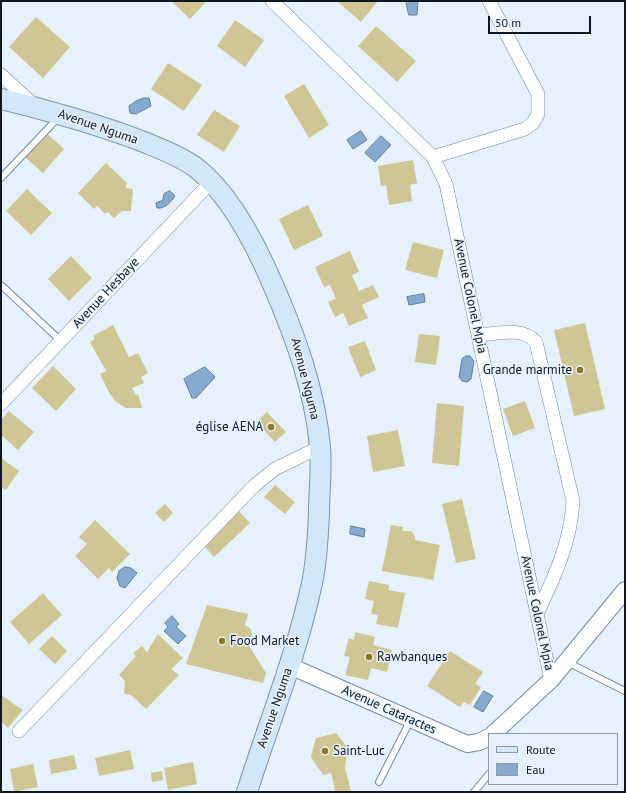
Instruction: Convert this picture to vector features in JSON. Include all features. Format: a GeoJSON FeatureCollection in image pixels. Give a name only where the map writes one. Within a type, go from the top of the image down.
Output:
{"type":"FeatureCollection","features":[{"type":"Feature","properties":{"kind":"main road","name":"Avenue Nguma"},"geometry":{"type":"LineString","coordinates":[[1,99],[62,114],[131,137],[179,157],[193,166],[221,193],[248,233],[266,268],[293,330],[303,361],[314,406],[320,447],[319,501],[315,561],[312,582],[290,666],[247,792]]}},
{"type":"Feature","properties":{"kind":"street","name":"Avenue Colonel Mpia"},"geometry":{"type":"LineString","coordinates":[[272,1],[433,156],[446,184],[552,680]]}},
{"type":"Feature","properties":{"kind":"street"},"geometry":{"type":"LineString","coordinates":[[433,156],[525,129],[533,123],[538,114],[538,94],[489,1]]}},
{"type":"Feature","properties":{"kind":"street"},"geometry":{"type":"LineString","coordinates":[[1,75],[37,108]]}},
{"type":"Feature","properties":{"kind":"street","name":"Avenue Hesbaye"},"geometry":{"type":"LineString","coordinates":[[1,404],[211,182]]}},
{"type":"Feature","properties":{"kind":"street"},"geometry":{"type":"LineString","coordinates":[[478,335],[522,332],[530,335],[536,342],[573,501],[572,523],[564,550],[537,614]]}},
{"type":"Feature","properties":{"kind":"street"},"geometry":{"type":"LineString","coordinates":[[19,731],[254,486],[275,469],[320,447]]}},
{"type":"Feature","properties":{"kind":"street"},"geometry":{"type":"LineString","coordinates":[[494,733],[552,680],[625,590]]}},
{"type":"Feature","properties":{"kind":"street","name":"Avenue Cataractes"},"geometry":{"type":"LineString","coordinates":[[290,666],[466,744],[479,742],[488,738]]}},
{"type":"Feature","properties":{"kind":"lane"},"geometry":{"type":"LineString","coordinates":[[1,178],[62,114]]}},
{"type":"Feature","properties":{"kind":"lane"},"geometry":{"type":"LineString","coordinates":[[1,284],[61,341]]}},
{"type":"Feature","properties":{"kind":"lane"},"geometry":{"type":"LineString","coordinates":[[567,662],[625,691]]}},
{"type":"Feature","properties":{"kind":"lane"},"geometry":{"type":"LineString","coordinates":[[379,782],[411,720]]}},
{"type":"Feature","properties":{"kind":"lane"},"geometry":{"type":"LineString","coordinates":[[474,792],[488,775]]}},
{"type":"Feature","properties":{"kind":"water"},"geometry":{"type":"Polygon","coordinates":[[[406,1],[418,1],[417,15],[409,15],[406,1]]]}},
{"type":"Feature","properties":{"kind":"water"},"geometry":{"type":"Polygon","coordinates":[[[144,98],[149,98],[151,106],[136,114],[130,113],[129,106],[144,98]]]}},
{"type":"Feature","properties":{"kind":"water"},"geometry":{"type":"Polygon","coordinates":[[[361,131],[367,140],[353,149],[347,140],[361,131]]]}},
{"type":"Feature","properties":{"kind":"water"},"geometry":{"type":"Polygon","coordinates":[[[381,136],[391,145],[375,162],[365,153],[381,136]]]}},
{"type":"Feature","properties":{"kind":"water"},"geometry":{"type":"Polygon","coordinates":[[[170,191],[175,196],[170,203],[157,208],[156,203],[163,200],[164,194],[170,191]]]}},
{"type":"Feature","properties":{"kind":"water"},"geometry":{"type":"Polygon","coordinates":[[[424,294],[425,302],[409,305],[407,297],[424,294]]]}},
{"type":"Feature","properties":{"kind":"water"},"geometry":{"type":"Polygon","coordinates":[[[466,356],[470,356],[474,361],[471,379],[467,382],[462,381],[459,377],[462,359],[466,356]]]}},
{"type":"Feature","properties":{"kind":"water"},"geometry":{"type":"Polygon","coordinates":[[[205,367],[215,377],[196,398],[192,398],[184,379],[205,367]]]}},
{"type":"Feature","properties":{"kind":"water"},"geometry":{"type":"Polygon","coordinates":[[[351,526],[365,529],[364,537],[350,534],[351,526]]]}},
{"type":"Feature","properties":{"kind":"water"},"geometry":{"type":"Polygon","coordinates":[[[125,567],[131,568],[137,573],[125,588],[120,586],[117,578],[119,571],[125,567]]]}},
{"type":"Feature","properties":{"kind":"water"},"geometry":{"type":"Polygon","coordinates":[[[172,616],[179,624],[176,627],[186,636],[178,644],[164,631],[168,627],[165,623],[172,616]]]}},
{"type":"Feature","properties":{"kind":"water"},"geometry":{"type":"Polygon","coordinates":[[[484,691],[493,696],[483,712],[474,707],[484,691]]]}},
{"type":"Feature","properties":{"kind":"building"},"geometry":{"type":"Polygon","coordinates":[[[171,1],[203,1],[205,3],[190,19],[171,1]]]}},
{"type":"Feature","properties":{"kind":"building"},"geometry":{"type":"Polygon","coordinates":[[[337,1],[378,1],[361,22],[337,1]]]}},
{"type":"Feature","properties":{"kind":"building"},"geometry":{"type":"Polygon","coordinates":[[[36,17],[70,47],[43,78],[9,47],[36,17]]]}},
{"type":"Feature","properties":{"kind":"building"},"geometry":{"type":"Polygon","coordinates":[[[235,20],[264,40],[245,67],[217,46],[235,20]]]}},
{"type":"Feature","properties":{"kind":"building"},"geometry":{"type":"Polygon","coordinates":[[[376,26],[416,61],[397,82],[358,46],[376,26]]]}},
{"type":"Feature","properties":{"kind":"building"},"geometry":{"type":"Polygon","coordinates":[[[168,63],[202,85],[184,111],[151,89],[168,63]]]}},
{"type":"Feature","properties":{"kind":"building"},"geometry":{"type":"Polygon","coordinates":[[[304,84],[329,125],[309,138],[284,96],[304,84]]]}},
{"type":"Feature","properties":{"kind":"building"},"geometry":{"type":"Polygon","coordinates":[[[214,110],[240,126],[224,152],[197,135],[214,110]]]}},
{"type":"Feature","properties":{"kind":"building"},"geometry":{"type":"Polygon","coordinates":[[[46,133],[64,149],[43,173],[25,157],[46,133]]]}},
{"type":"Feature","properties":{"kind":"building"},"geometry":{"type":"Polygon","coordinates":[[[413,160],[417,183],[410,185],[412,201],[389,205],[386,185],[381,186],[378,166],[413,160]]]}},
{"type":"Feature","properties":{"kind":"building"},"geometry":{"type":"Polygon","coordinates":[[[106,163],[127,183],[126,188],[133,189],[131,211],[122,211],[114,218],[108,212],[105,214],[97,206],[94,209],[78,193],[106,163]]]}},
{"type":"Feature","properties":{"kind":"building"},"geometry":{"type":"Polygon","coordinates":[[[27,189],[52,213],[31,235],[6,211],[27,189]]]}},
{"type":"Feature","properties":{"kind":"building"},"geometry":{"type":"Polygon","coordinates":[[[308,205],[323,236],[294,250],[279,219],[308,205]]]}},
{"type":"Feature","properties":{"kind":"building"},"geometry":{"type":"Polygon","coordinates":[[[413,242],[444,250],[437,278],[405,270],[413,242]]]}},
{"type":"Feature","properties":{"kind":"building"},"geometry":{"type":"Polygon","coordinates":[[[350,251],[359,272],[352,275],[359,291],[373,285],[379,297],[362,305],[368,318],[349,326],[343,313],[335,317],[328,302],[336,299],[330,285],[324,287],[315,267],[350,251]]]}},
{"type":"Feature","properties":{"kind":"building"},"geometry":{"type":"Polygon","coordinates":[[[71,256],[92,278],[69,301],[48,279],[71,256]]]}},
{"type":"Feature","properties":{"kind":"building","name":"Grande marmite"},"geometry":{"type":"Polygon","coordinates":[[[585,323],[605,409],[574,416],[554,330],[585,323]]]}},
{"type":"Feature","properties":{"kind":"building"},"geometry":{"type":"Polygon","coordinates":[[[113,325],[129,357],[138,353],[148,373],[141,377],[144,383],[132,388],[136,395],[138,394],[142,408],[126,408],[116,402],[110,394],[100,374],[106,371],[90,342],[95,339],[93,336],[113,325]]]}},
{"type":"Feature","properties":{"kind":"building"},"geometry":{"type":"Polygon","coordinates":[[[419,334],[440,336],[436,365],[415,362],[419,334]]]}},
{"type":"Feature","properties":{"kind":"building"},"geometry":{"type":"Polygon","coordinates":[[[365,341],[376,370],[360,377],[348,347],[365,341]]]}},
{"type":"Feature","properties":{"kind":"building"},"geometry":{"type":"Polygon","coordinates":[[[53,366],[76,389],[56,411],[32,388],[53,366]]]}},
{"type":"Feature","properties":{"kind":"building"},"geometry":{"type":"Polygon","coordinates":[[[525,401],[535,428],[513,436],[503,409],[525,401]]]}},
{"type":"Feature","properties":{"kind":"building"},"geometry":{"type":"Polygon","coordinates":[[[437,403],[464,406],[459,466],[432,463],[437,403]]]}},
{"type":"Feature","properties":{"kind":"building"},"geometry":{"type":"Polygon","coordinates":[[[9,411],[34,432],[18,450],[1,435],[1,420],[9,411]]]}},
{"type":"Feature","properties":{"kind":"building","name":"église AENA"},"geometry":{"type":"Polygon","coordinates":[[[267,412],[286,432],[275,442],[256,422],[267,412]]]}},
{"type":"Feature","properties":{"kind":"building"},"geometry":{"type":"Polygon","coordinates":[[[398,430],[405,466],[373,472],[367,436],[398,430]]]}},
{"type":"Feature","properties":{"kind":"building"},"geometry":{"type":"Polygon","coordinates":[[[1,458],[19,471],[6,490],[1,487],[1,458]]]}},
{"type":"Feature","properties":{"kind":"building"},"geometry":{"type":"Polygon","coordinates":[[[275,485],[295,502],[285,514],[264,497],[275,485]]]}},
{"type":"Feature","properties":{"kind":"building"},"geometry":{"type":"Polygon","coordinates":[[[462,499],[476,559],[456,563],[442,504],[462,499]]]}},
{"type":"Feature","properties":{"kind":"building"},"geometry":{"type":"Polygon","coordinates":[[[165,504],[173,513],[164,522],[155,513],[165,504]]]}},
{"type":"Feature","properties":{"kind":"building"},"geometry":{"type":"Polygon","coordinates":[[[238,510],[250,523],[214,557],[203,545],[238,510]]]}},
{"type":"Feature","properties":{"kind":"building"},"geometry":{"type":"Polygon","coordinates":[[[95,520],[130,554],[112,572],[109,568],[98,579],[75,556],[87,544],[79,537],[95,520]]]}},
{"type":"Feature","properties":{"kind":"building"},"geometry":{"type":"Polygon","coordinates":[[[391,525],[403,527],[402,531],[411,531],[415,536],[415,540],[440,545],[433,580],[382,571],[391,525]]]}},
{"type":"Feature","properties":{"kind":"building"},"geometry":{"type":"Polygon","coordinates":[[[369,581],[389,585],[388,590],[405,593],[398,628],[376,624],[378,615],[371,614],[374,601],[365,599],[369,581]]]}},
{"type":"Feature","properties":{"kind":"building"},"geometry":{"type":"Polygon","coordinates":[[[43,593],[62,615],[29,644],[10,622],[43,593]]]}},
{"type":"Feature","properties":{"kind":"building","name":"Food Market"},"geometry":{"type":"Polygon","coordinates":[[[207,605],[248,614],[245,625],[251,629],[252,635],[248,644],[266,673],[263,683],[186,664],[207,605]]]}},
{"type":"Feature","properties":{"kind":"building","name":"Rawbanques"},"geometry":{"type":"Polygon","coordinates":[[[355,632],[375,637],[373,645],[392,650],[387,672],[371,668],[368,680],[345,675],[350,657],[344,656],[349,638],[354,640],[355,632]]]}},
{"type":"Feature","properties":{"kind":"building"},"geometry":{"type":"Polygon","coordinates":[[[158,634],[183,658],[171,669],[179,675],[146,709],[131,695],[124,694],[125,681],[119,675],[136,656],[133,653],[142,646],[147,652],[158,634]]]}},
{"type":"Feature","properties":{"kind":"building"},"geometry":{"type":"Polygon","coordinates":[[[52,636],[67,651],[55,664],[39,649],[52,636]]]}},
{"type":"Feature","properties":{"kind":"building"},"geometry":{"type":"Polygon","coordinates":[[[450,651],[483,672],[475,684],[481,687],[470,705],[464,702],[460,707],[427,686],[450,651]]]}},
{"type":"Feature","properties":{"kind":"building"},"geometry":{"type":"Polygon","coordinates":[[[1,695],[23,710],[8,728],[1,722],[1,695]]]}},
{"type":"Feature","properties":{"kind":"building"},"geometry":{"type":"Polygon","coordinates":[[[336,733],[348,748],[345,767],[351,792],[332,792],[335,790],[331,773],[323,775],[311,757],[316,738],[336,733]]]}},
{"type":"Feature","properties":{"kind":"building"},"geometry":{"type":"Polygon","coordinates":[[[130,750],[134,769],[99,776],[95,758],[130,750]]]}},
{"type":"Feature","properties":{"kind":"building"},"geometry":{"type":"Polygon","coordinates":[[[74,755],[77,769],[51,774],[49,760],[74,755]]]}},
{"type":"Feature","properties":{"kind":"building"},"geometry":{"type":"Polygon","coordinates":[[[193,762],[197,784],[168,790],[164,768],[193,762]]]}},
{"type":"Feature","properties":{"kind":"building"},"geometry":{"type":"Polygon","coordinates":[[[33,764],[38,787],[14,792],[10,769],[33,764]]]}},
{"type":"Feature","properties":{"kind":"building"},"geometry":{"type":"Polygon","coordinates":[[[162,771],[163,780],[152,782],[151,773],[162,771]]]}},
{"type":"Feature","properties":{"kind":"place","name":"Grande marmite"},"geometry":{"type":"Point","coordinates":[580,370]}},
{"type":"Feature","properties":{"kind":"place","name":"église AENA"},"geometry":{"type":"Point","coordinates":[271,427]}},
{"type":"Feature","properties":{"kind":"place","name":"Food Market"},"geometry":{"type":"Point","coordinates":[222,641]}},
{"type":"Feature","properties":{"kind":"place","name":"Rawbanques"},"geometry":{"type":"Point","coordinates":[369,657]}},
{"type":"Feature","properties":{"kind":"place","name":"Saint-Luc"},"geometry":{"type":"Point","coordinates":[325,751]}}]}
